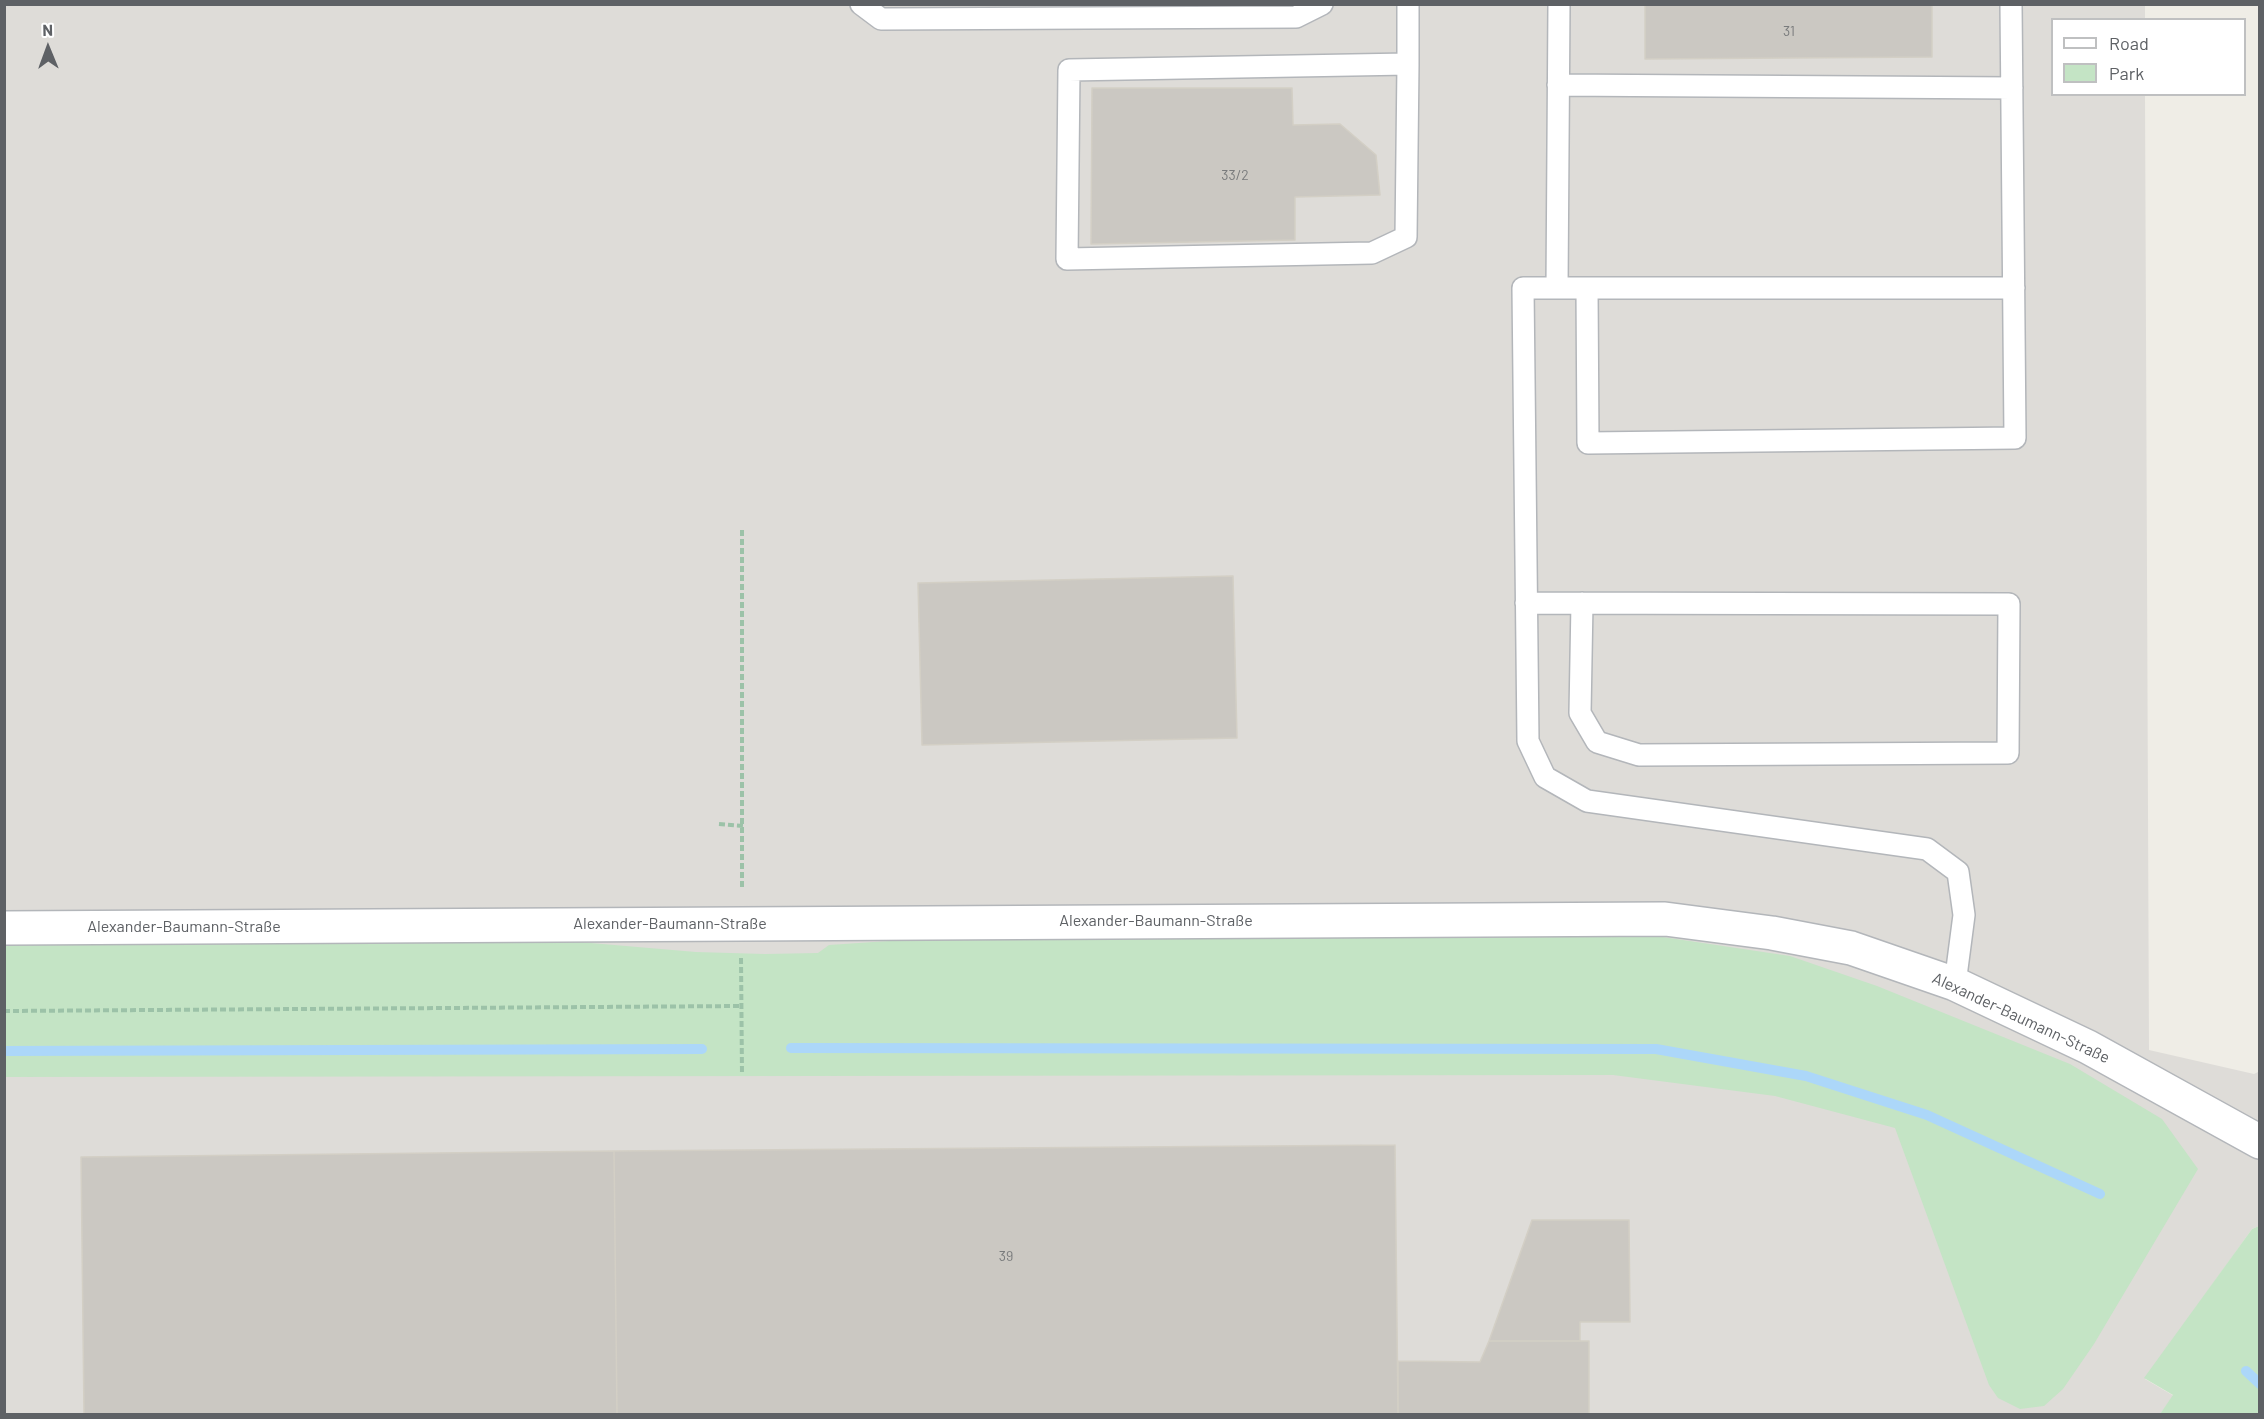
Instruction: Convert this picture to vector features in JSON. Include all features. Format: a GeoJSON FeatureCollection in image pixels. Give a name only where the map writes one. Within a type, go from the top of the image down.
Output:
{"type":"FeatureCollection","features":[{"type":"Feature","properties":{"kind":"street","name":"Alexander-Baumann-Straße"},"geometry":{"type":"LineString","coordinates":[[4,928],[1665,919],[1772,933],[1851,948],[1955,984],[2088,1047],[2259,1142]]}},
{"type":"Feature","properties":{"kind":"lane"},"geometry":{"type":"LineString","coordinates":[[861,4],[881,20],[1296,17],[1322,4]]}},
{"type":"Feature","properties":{"kind":"lane"},"geometry":{"type":"LineString","coordinates":[[1408,4],[1408,64],[1406,237],[1372,254],[1067,259],[1069,70],[1408,64]]}},
{"type":"Feature","properties":{"kind":"lane"},"geometry":{"type":"LineString","coordinates":[[1557,288],[1559,4]]}},
{"type":"Feature","properties":{"kind":"lane"},"geometry":{"type":"LineString","coordinates":[[1587,288],[1588,443],[2015,438],[2011,4]]}},
{"type":"Feature","properties":{"kind":"lane"},"geometry":{"type":"LineString","coordinates":[[1558,85],[2012,88]]}},
{"type":"Feature","properties":{"kind":"lane"},"geometry":{"type":"LineString","coordinates":[[1955,984],[1964,915],[1958,872],[1927,849],[1587,801],[1545,777],[1528,741],[1522,288],[2014,288]]}},
{"type":"Feature","properties":{"kind":"lane"},"geometry":{"type":"LineString","coordinates":[[1526,603],[1582,603],[2009,604],[2008,753],[1639,755],[1597,742],[1580,713],[1582,603]]}},
{"type":"Feature","properties":{"kind":"path"},"geometry":{"type":"LineString","coordinates":[[742,530],[742,1074]]}},
{"type":"Feature","properties":{"kind":"path"},"geometry":{"type":"LineString","coordinates":[[719,824],[743,826]]}},
{"type":"Feature","properties":{"kind":"path"},"geometry":{"type":"LineString","coordinates":[[4,1011],[741,1006]]}},
{"type":"Feature","properties":{"kind":"shaded area"},"geometry":{"type":"Polygon","coordinates":[[[5,5],[2145,5],[2145,18],[2051,18],[2051,96],[2145,96],[2149,1050],[2254,1074],[2260,1071],[2259,1226],[2252,1229],[2145,1379],[2174,1396],[2160,1414],[5,1414],[5,5]]]}},
{"type":"Feature","properties":{"kind":"green space"},"geometry":{"type":"Polygon","coordinates":[[[1656,936],[1790,956],[1877,986],[2070,1064],[2162,1119],[2198,1169],[2094,1344],[2063,1389],[2044,1406],[2020,1409],[1998,1398],[1989,1385],[1895,1128],[1775,1096],[1613,1075],[5,1077],[4,945],[579,942],[696,952],[765,954],[818,953],[829,945],[918,939],[1656,936]]]}},
{"type":"Feature","properties":{"kind":"green space"},"geometry":{"type":"Polygon","coordinates":[[[2259,1226],[2259,1414],[2160,1414],[2173,1395],[2144,1378],[2252,1229],[2259,1226]]]}},
{"type":"Feature","properties":{"kind":"building"},"geometry":{"type":"Polygon","coordinates":[[[1645,4],[1932,4],[1932,57],[1645,59],[1645,4]]]}},
{"type":"Feature","properties":{"kind":"building"},"geometry":{"type":"Polygon","coordinates":[[[1092,88],[1292,88],[1293,125],[1340,124],[1376,155],[1380,195],[1295,197],[1295,240],[1091,244],[1092,88]]]}},
{"type":"Feature","properties":{"kind":"building"},"geometry":{"type":"Polygon","coordinates":[[[1233,576],[1237,738],[922,745],[918,583],[1233,576]]]}},
{"type":"Feature","properties":{"kind":"building"},"geometry":{"type":"Polygon","coordinates":[[[1395,1145],[1398,1414],[617,1414],[614,1151],[1395,1145]]]}},
{"type":"Feature","properties":{"kind":"building"},"geometry":{"type":"Polygon","coordinates":[[[614,1151],[617,1414],[84,1414],[81,1157],[614,1151]]]}},
{"type":"Feature","properties":{"kind":"building"},"geometry":{"type":"Polygon","coordinates":[[[1532,1220],[1629,1220],[1630,1322],[1580,1322],[1580,1341],[1489,1341],[1532,1220]]]}},
{"type":"Feature","properties":{"kind":"building"},"geometry":{"type":"Polygon","coordinates":[[[1489,1341],[1589,1341],[1589,1414],[1398,1414],[1398,1361],[1480,1362],[1489,1341]]]}},
{"type":"Feature","properties":{"kind":"waterway"},"geometry":{"type":"LineString","coordinates":[[791,1048],[1656,1049],[1806,1076],[1927,1115],[2100,1194]]}},
{"type":"Feature","properties":{"kind":"waterway"},"geometry":{"type":"LineString","coordinates":[[4,1051],[702,1049]]}},
{"type":"Feature","properties":{"kind":"waterway"},"geometry":{"type":"LineString","coordinates":[[2246,1371],[2260,1384]]}}]}
